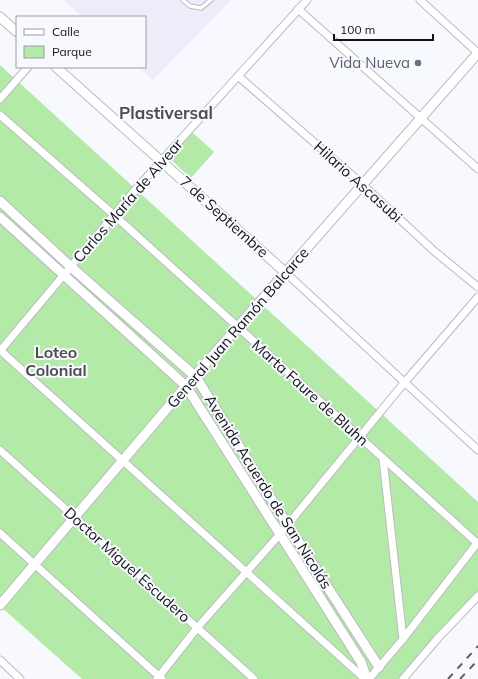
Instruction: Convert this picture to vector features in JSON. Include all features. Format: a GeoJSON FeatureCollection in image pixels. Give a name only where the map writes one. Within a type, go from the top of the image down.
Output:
{"type":"FeatureCollection","features":[{"type":"Feature","properties":{"kind":"street","name":"Carlos María de Alvear"},"geometry":{"type":"LineString","coordinates":[[0,351],[162,160],[307,0]]}},
{"type":"Feature","properties":{"kind":"street"},"geometry":{"type":"LineString","coordinates":[[420,0],[478,53]]}},
{"type":"Feature","properties":{"kind":"street"},"geometry":{"type":"LineString","coordinates":[[298,9],[420,118],[476,164]]}},
{"type":"Feature","properties":{"kind":"street"},"geometry":{"type":"LineString","coordinates":[[0,17],[16,31]]}},
{"type":"Feature","properties":{"kind":"street","name":"General Juan Ramón Balcarce"},"geometry":{"type":"LineString","coordinates":[[0,605],[124,461],[186,386],[478,53]]}},
{"type":"Feature","properties":{"kind":"street"},"geometry":{"type":"LineString","coordinates":[[0,99],[27,68]]}},
{"type":"Feature","properties":{"kind":"street","name":"7 de Septiembre"},"geometry":{"type":"LineString","coordinates":[[57,68],[162,160],[478,450]]}},
{"type":"Feature","properties":{"kind":"street","name":"Hilario Ascasubi"},"geometry":{"type":"LineString","coordinates":[[238,76],[363,185],[434,251],[478,287]]}},
{"type":"Feature","properties":{"kind":"street","name":"Marta Faure de Bluhn"},"geometry":{"type":"LineString","coordinates":[[0,115],[114,215],[360,438],[478,542]]}},
{"type":"Feature","properties":{"kind":"street","name":"Avenida Acuerdo de San Nicolás"},"geometry":{"type":"LineString","coordinates":[[0,201],[71,267],[196,376],[287,524],[379,667]]}},
{"type":"Feature","properties":{"kind":"street","name":"Avenida Acuerdo de San Nicolás"},"geometry":{"type":"LineString","coordinates":[[0,217],[186,386],[361,662],[367,679]]}},
{"type":"Feature","properties":{"kind":"street"},"geometry":{"type":"LineString","coordinates":[[0,533],[36,564],[159,678],[197,628],[280,534],[404,383],[478,297]]}},
{"type":"Feature","properties":{"kind":"street"},"geometry":{"type":"LineString","coordinates":[[0,351],[367,679],[403,639],[478,542]]}},
{"type":"Feature","properties":{"kind":"street","name":"Doctor Miguel Escudero"},"geometry":{"type":"LineString","coordinates":[[0,450],[254,679]]}},
{"type":"Feature","properties":{"kind":"street"},"geometry":{"type":"LineString","coordinates":[[383,458],[403,639]]}},
{"type":"Feature","properties":{"kind":"street"},"geometry":{"type":"LineString","coordinates":[[402,679],[478,596]]}},
{"type":"Feature","properties":{"kind":"street"},"geometry":{"type":"LineString","coordinates":[[0,660],[20,679]]}},
{"type":"Feature","properties":{"kind":"lane"},"geometry":{"type":"LineString","coordinates":[[183,0],[190,6],[201,8],[211,0]]}},
{"type":"Feature","properties":{"kind":"shaded area"},"geometry":{"type":"Polygon","coordinates":[[[63,0],[231,0],[153,80],[140,68],[146,68],[146,16],[82,16],[63,0]]]}},
{"type":"Feature","properties":{"kind":"green space"},"geometry":{"type":"Polygon","coordinates":[[[0,65],[478,502],[478,596],[403,679],[82,679],[0,606],[0,65]]]}},
{"type":"Feature","properties":{"kind":"green space"},"geometry":{"type":"Polygon","coordinates":[[[192,132],[214,152],[191,178],[169,158],[192,132]]]}},
{"type":"Feature","properties":{"kind":"railway"},"geometry":{"type":"LineString","coordinates":[[448,679],[478,646]]}},
{"type":"Feature","properties":{"kind":"railway"},"geometry":{"type":"LineString","coordinates":[[460,679],[478,660]]}},
{"type":"Feature","properties":{"kind":"place","name":"Vida Nueva"},"geometry":{"type":"Point","coordinates":[418,63]}},
{"type":"Feature","properties":{"kind":"district","name":"Plastiversal"},"geometry":{"type":"Point","coordinates":[166,113]}},
{"type":"Feature","properties":{"kind":"district","name":"Loteo Colonial"},"geometry":{"type":"Point","coordinates":[56,361]}}]}
